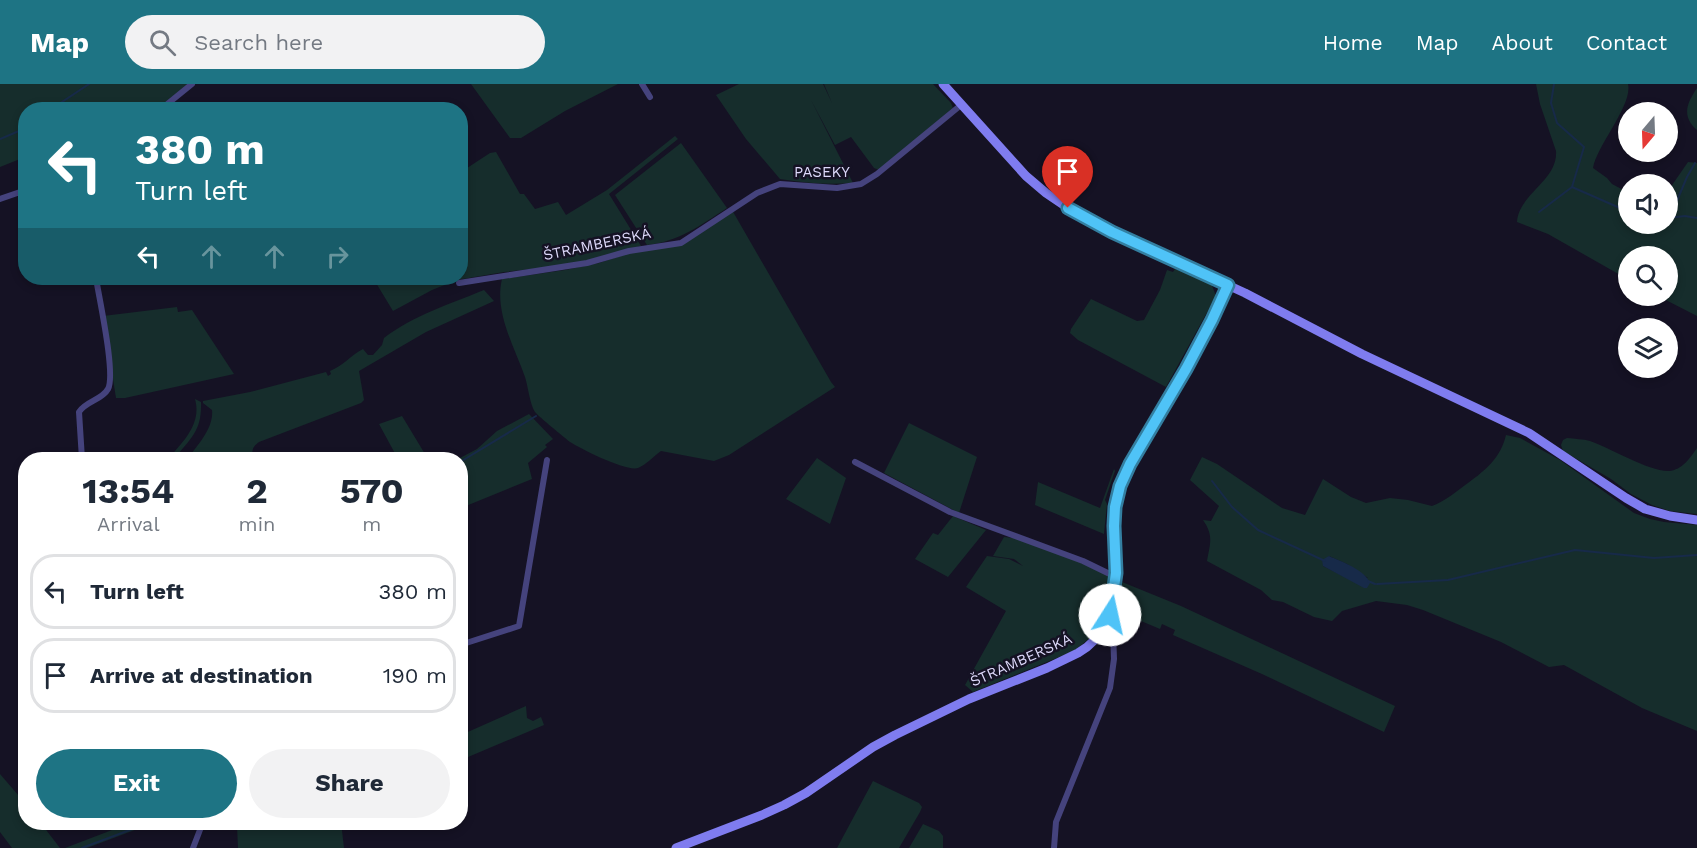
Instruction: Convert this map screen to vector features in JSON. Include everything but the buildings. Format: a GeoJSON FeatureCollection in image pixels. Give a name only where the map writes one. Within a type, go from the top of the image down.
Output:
{"type":"FeatureCollection","features":[{"type":"Feature","properties":{"kind":"main road"},"geometry":{"type":"LineString","coordinates":[[943,84],[1007,157],[1046,193],[1088,220],[1228,285],[1362,354],[1529,433],[1635,504],[1656,513],[1697,520]]}},
{"type":"Feature","properties":{"kind":"main road","name":"ŠTRAMBERSKÁ"},"geometry":{"type":"LineString","coordinates":[[676,848],[784,805],[895,735],[969,699],[1047,668],[1078,653],[1095,640],[1110,615],[1116,576],[1114,514],[1120,486],[1130,464],[1205,333],[1228,285]]}},
{"type":"Feature","properties":{"kind":"street"},"geometry":{"type":"LineString","coordinates":[[170,102],[192,84]]}},
{"type":"Feature","properties":{"kind":"street"},"geometry":{"type":"LineString","coordinates":[[642,84],[650,97]]}},
{"type":"Feature","properties":{"kind":"street","name":"PASEKY"},"geometry":{"type":"LineString","coordinates":[[732,208],[757,193],[780,184],[837,188],[861,184],[878,174],[961,105]]}},
{"type":"Feature","properties":{"kind":"street"},"geometry":{"type":"LineString","coordinates":[[0,199],[18,193]]}},
{"type":"Feature","properties":{"kind":"street","name":"ŠTRAMBERSKÁ"},"geometry":{"type":"LineString","coordinates":[[468,282],[576,265],[629,250],[681,243],[732,208]]}},
{"type":"Feature","properties":{"kind":"street"},"geometry":{"type":"LineString","coordinates":[[82,452],[79,412],[84,406],[105,393],[109,387],[111,374],[97,285]]}},
{"type":"Feature","properties":{"kind":"street"},"geometry":{"type":"LineString","coordinates":[[468,642],[519,626],[547,460]]}},
{"type":"Feature","properties":{"kind":"street"},"geometry":{"type":"LineString","coordinates":[[855,462],[950,512],[1083,561],[1116,576]]}},
{"type":"Feature","properties":{"kind":"street"},"geometry":{"type":"LineString","coordinates":[[1054,848],[1056,822],[1110,688],[1114,659],[1110,615]]}},
{"type":"Feature","properties":{"kind":"street"},"geometry":{"type":"LineString","coordinates":[[194,848],[200,830]]}},
{"type":"Feature","properties":{"kind":"green space"},"geometry":{"type":"Polygon","coordinates":[[[0,84],[188,84],[166,102],[18,102],[18,160],[0,167],[0,84]]]}},
{"type":"Feature","properties":{"kind":"green space"},"geometry":{"type":"Polygon","coordinates":[[[471,84],[618,84],[565,111],[521,138],[510,138],[471,84]]]}},
{"type":"Feature","properties":{"kind":"green space"},"geometry":{"type":"Polygon","coordinates":[[[739,84],[823,84],[832,103],[824,84],[933,84],[953,108],[879,170],[874,168],[851,137],[835,145],[811,100],[853,183],[798,182],[780,179],[746,139],[716,95],[739,84]]]}},
{"type":"Feature","properties":{"kind":"green space"},"geometry":{"type":"Polygon","coordinates":[[[1536,84],[1628,84],[1625,102],[1618,102],[1618,118],[1593,168],[1618,187],[1618,234],[1678,234],[1678,176],[1688,162],[1697,163],[1697,316],[1678,306],[1678,246],[1618,246],[1618,274],[1548,234],[1517,222],[1524,203],[1551,171],[1555,161],[1556,151],[1540,104],[1536,84]]]}},
{"type":"Feature","properties":{"kind":"green space"},"geometry":{"type":"Polygon","coordinates":[[[1697,88],[1697,130],[1689,120],[1687,109],[1697,88]]]}},
{"type":"Feature","properties":{"kind":"green space"},"geometry":{"type":"Polygon","coordinates":[[[675,136],[678,139],[609,194],[641,246],[600,258],[552,267],[468,278],[468,167],[490,153],[496,152],[520,194],[524,194],[535,209],[558,202],[566,215],[607,190],[675,136]]]}},
{"type":"Feature","properties":{"kind":"green space"},"geometry":{"type":"Polygon","coordinates":[[[681,143],[727,208],[679,236],[647,245],[615,195],[681,143]]]}},
{"type":"Feature","properties":{"kind":"green space"},"geometry":{"type":"Polygon","coordinates":[[[732,210],[835,387],[729,455],[714,461],[661,451],[641,467],[624,467],[570,442],[533,409],[525,377],[503,316],[500,291],[502,279],[565,270],[599,263],[630,253],[681,245],[732,210]]]}},
{"type":"Feature","properties":{"kind":"green space"},"geometry":{"type":"Polygon","coordinates":[[[1175,269],[1211,283],[1216,296],[1166,387],[1078,340],[1070,333],[1091,299],[1137,321],[1144,320],[1160,290],[1167,270],[1173,272],[1175,269]]]}},
{"type":"Feature","properties":{"kind":"green space"},"geometry":{"type":"Polygon","coordinates":[[[377,285],[444,285],[432,290],[393,311],[377,285]]]}},
{"type":"Feature","properties":{"kind":"green space"},"geometry":{"type":"Polygon","coordinates":[[[484,290],[494,301],[426,332],[359,371],[364,400],[361,403],[259,442],[253,452],[192,452],[204,436],[212,417],[212,410],[203,401],[250,392],[326,372],[328,376],[331,374],[330,371],[363,349],[368,355],[373,355],[382,345],[384,338],[432,311],[484,290]]]}},
{"type":"Feature","properties":{"kind":"green space"},"geometry":{"type":"Polygon","coordinates":[[[177,307],[178,312],[192,310],[234,374],[116,398],[103,316],[177,307]]]}},
{"type":"Feature","properties":{"kind":"green space"},"geometry":{"type":"Polygon","coordinates":[[[195,399],[201,402],[201,412],[194,434],[180,452],[174,452],[190,432],[196,417],[195,399]]]}},
{"type":"Feature","properties":{"kind":"green space"},"geometry":{"type":"Polygon","coordinates":[[[529,414],[553,439],[528,463],[532,479],[468,505],[468,454],[477,449],[497,431],[529,414]]]}},
{"type":"Feature","properties":{"kind":"green space"},"geometry":{"type":"Polygon","coordinates":[[[402,416],[424,452],[394,452],[379,424],[402,416]]]}},
{"type":"Feature","properties":{"kind":"green space"},"geometry":{"type":"Polygon","coordinates":[[[909,423],[977,457],[959,513],[884,473],[909,423]]]}},
{"type":"Feature","properties":{"kind":"green space"},"geometry":{"type":"Polygon","coordinates":[[[1506,435],[1520,438],[1560,460],[1634,513],[1664,522],[1697,525],[1697,731],[1642,708],[1564,665],[1549,667],[1501,642],[1423,610],[1407,605],[1376,601],[1342,611],[1332,621],[1314,617],[1283,602],[1272,600],[1261,590],[1207,561],[1210,535],[1203,520],[1211,521],[1219,506],[1190,480],[1202,457],[1217,464],[1282,508],[1305,515],[1323,479],[1351,497],[1366,503],[1390,498],[1432,506],[1451,496],[1481,473],[1497,456],[1506,435]],[[1329,556],[1323,566],[1343,576],[1368,578],[1347,564],[1329,556]]]}},
{"type":"Feature","properties":{"kind":"green space"},"geometry":{"type":"Polygon","coordinates":[[[1567,438],[1590,441],[1651,468],[1669,471],[1682,466],[1697,448],[1697,514],[1670,511],[1631,494],[1611,479],[1563,451],[1561,445],[1567,438]]]}},
{"type":"Feature","properties":{"kind":"green space"},"geometry":{"type":"Polygon","coordinates":[[[817,458],[846,478],[830,524],[786,499],[817,458]]]}},
{"type":"Feature","properties":{"kind":"green space"},"geometry":{"type":"Polygon","coordinates":[[[1114,469],[1105,500],[1107,504],[1104,534],[1035,505],[1038,482],[1100,508],[1114,469]]]}},
{"type":"Feature","properties":{"kind":"green space"},"geometry":{"type":"Polygon","coordinates":[[[953,516],[986,530],[948,577],[915,559],[933,533],[938,535],[953,516]]]}},
{"type":"Feature","properties":{"kind":"green space"},"geometry":{"type":"Polygon","coordinates":[[[1004,537],[1014,538],[1070,558],[1110,576],[1105,610],[1101,622],[1091,637],[1074,651],[973,692],[965,685],[1006,611],[966,587],[987,556],[1009,559],[1023,566],[1014,559],[993,556],[1004,537]]]}},
{"type":"Feature","properties":{"kind":"green space"},"geometry":{"type":"Polygon","coordinates":[[[1122,582],[1181,606],[1395,706],[1384,732],[1173,635],[1175,630],[1162,624],[1160,629],[1122,613],[1124,606],[1117,603],[1122,582]]]}},
{"type":"Feature","properties":{"kind":"green space"},"geometry":{"type":"Polygon","coordinates":[[[526,706],[527,718],[533,721],[541,717],[544,725],[468,757],[468,732],[526,706]]]}},
{"type":"Feature","properties":{"kind":"green space"},"geometry":{"type":"Polygon","coordinates":[[[0,774],[18,795],[18,830],[46,830],[60,848],[12,848],[0,832],[0,774]]]}},
{"type":"Feature","properties":{"kind":"green space"},"geometry":{"type":"Polygon","coordinates":[[[873,781],[919,803],[922,807],[920,812],[899,848],[837,848],[873,781]]]}},
{"type":"Feature","properties":{"kind":"green space"},"geometry":{"type":"Polygon","coordinates":[[[923,824],[939,831],[943,836],[943,848],[909,848],[923,824]]]}},
{"type":"Feature","properties":{"kind":"green space"},"geometry":{"type":"Polygon","coordinates":[[[112,830],[135,830],[87,848],[65,848],[112,830]]]}},
{"type":"Feature","properties":{"kind":"green space"},"geometry":{"type":"Polygon","coordinates":[[[237,830],[342,830],[344,848],[238,848],[237,830]]]}},
{"type":"Feature","properties":{"kind":"water"},"geometry":{"type":"Polygon","coordinates":[[[1329,556],[1352,566],[1363,574],[1370,583],[1367,588],[1323,566],[1322,560],[1329,556]]]}},
{"type":"Feature","properties":{"kind":"waterway"},"geometry":{"type":"LineString","coordinates":[[62,102],[89,84]]}},
{"type":"Feature","properties":{"kind":"waterway"},"geometry":{"type":"LineString","coordinates":[[1554,84],[1551,103],[1557,123],[1584,147],[1572,187],[1618,207]]}},
{"type":"Feature","properties":{"kind":"waterway"},"geometry":{"type":"LineString","coordinates":[[0,139],[18,131]]}},
{"type":"Feature","properties":{"kind":"waterway"},"geometry":{"type":"LineString","coordinates":[[1678,198],[1695,163]]}},
{"type":"Feature","properties":{"kind":"waterway"},"geometry":{"type":"LineString","coordinates":[[1539,212],[1572,187]]}},
{"type":"Feature","properties":{"kind":"waterway"},"geometry":{"type":"LineString","coordinates":[[1678,217],[1697,218]]}},
{"type":"Feature","properties":{"kind":"waterway"},"geometry":{"type":"LineString","coordinates":[[468,457],[536,416]]}},
{"type":"Feature","properties":{"kind":"waterway"},"geometry":{"type":"LineString","coordinates":[[1212,481],[1232,507],[1258,530],[1325,561]]}},
{"type":"Feature","properties":{"kind":"waterway"},"geometry":{"type":"LineString","coordinates":[[1377,584],[1448,580],[1575,550],[1654,558],[1697,555]]}},
{"type":"Feature","properties":{"kind":"waterway"},"geometry":{"type":"LineString","coordinates":[[1368,581],[1375,584]]}},
{"type":"Feature","properties":{"kind":"waterway"},"geometry":{"type":"LineString","coordinates":[[82,848],[130,830]]}},
{"type":"Feature","properties":{"kind":"route"},"geometry":{"type":"LineString","coordinates":[[1068,208],[1112,232],[1228,285],[1186,369],[1130,464],[1120,486],[1114,514],[1116,573],[1110,615]]}}]}
